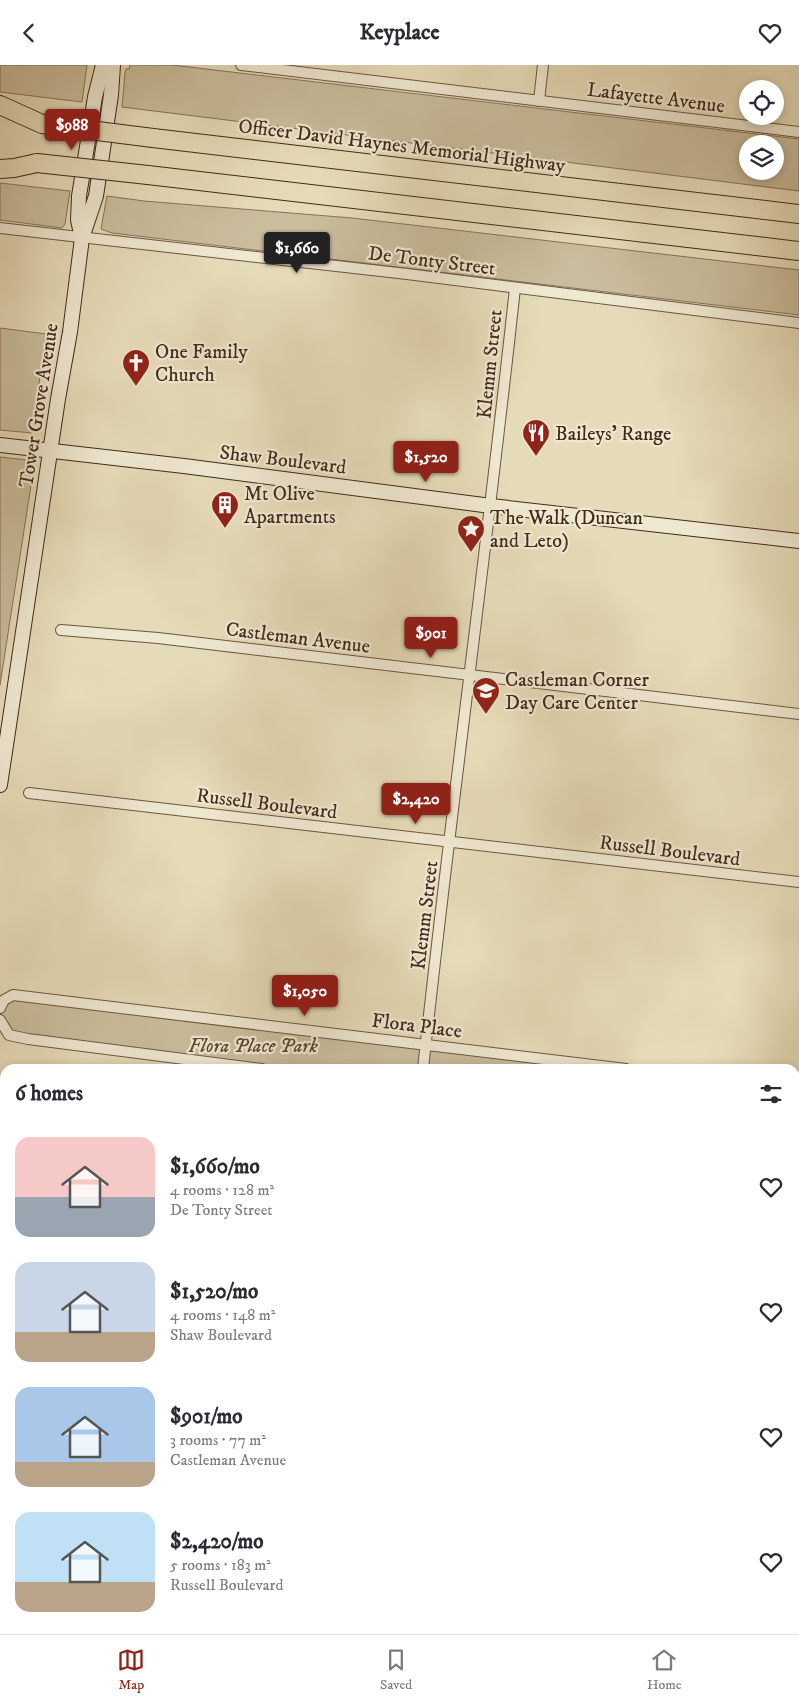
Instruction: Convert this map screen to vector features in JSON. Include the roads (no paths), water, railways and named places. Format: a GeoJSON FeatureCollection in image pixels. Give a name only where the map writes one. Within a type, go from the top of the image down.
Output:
{"type":"FeatureCollection","features":[{"type":"Feature","properties":{"kind":"highway"},"geometry":{"type":"LineString","coordinates":[[0,105],[42,124]]}},
{"type":"Feature","properties":{"kind":"highway","name":"Officer David Haynes Memorial Highway"},"geometry":{"type":"LineString","coordinates":[[0,119],[799,213]]}},
{"type":"Feature","properties":{"kind":"highway"},"geometry":{"type":"LineString","coordinates":[[0,158],[799,251]]}},
{"type":"Feature","properties":{"kind":"highway"},"geometry":{"type":"LineString","coordinates":[[0,169],[37,163]]}},
{"type":"Feature","properties":{"kind":"street","name":"Tower Grove Avenue"},"geometry":{"type":"LineString","coordinates":[[82,238],[78,220],[79,196],[95,97],[103,65]]}},
{"type":"Feature","properties":{"kind":"street","name":"Tower Grove Avenue"},"geometry":{"type":"LineString","coordinates":[[0,785],[50,451],[70,332],[82,238],[96,196],[111,95],[113,65]]}},
{"type":"Feature","properties":{"kind":"street","name":"Lafayette Avenue"},"geometry":{"type":"LineString","coordinates":[[241,65],[799,132]]}},
{"type":"Feature","properties":{"kind":"street"},"geometry":{"type":"LineString","coordinates":[[538,101],[543,65]]}},
{"type":"Feature","properties":{"kind":"street","name":"De Tonty Street"},"geometry":{"type":"LineString","coordinates":[[0,228],[407,274],[799,323]]}},
{"type":"Feature","properties":{"kind":"street","name":"Klemm Street"},"geometry":{"type":"LineString","coordinates":[[424,1064],[491,506],[515,289]]}},
{"type":"Feature","properties":{"kind":"street","name":"Shaw Boulevard"},"geometry":{"type":"LineString","coordinates":[[0,445],[184,466],[491,506],[799,541]]}},
{"type":"Feature","properties":{"kind":"street","name":"Castleman Avenue"},"geometry":{"type":"LineString","coordinates":[[61,630],[158,638],[799,714]]}},
{"type":"Feature","properties":{"kind":"street","name":"Russell Boulevard"},"geometry":{"type":"LineString","coordinates":[[30,793],[799,882]]}},
{"type":"Feature","properties":{"kind":"street","name":"Flora Place"},"geometry":{"type":"LineString","coordinates":[[0,1007],[4,1000],[13,995],[586,1064]]}},
{"type":"Feature","properties":{"kind":"street"},"geometry":{"type":"LineString","coordinates":[[0,1020],[2,1027],[9,1035],[28,1039],[223,1064]]}},
{"type":"Feature","properties":{"kind":"place","name":"One Family Church"},"geometry":{"type":"Point","coordinates":[136,387]}},
{"type":"Feature","properties":{"kind":"place","name":"Baileys’ Range"},"geometry":{"type":"Point","coordinates":[536,457]}},
{"type":"Feature","properties":{"kind":"place","name":"Mt Olive Apartments"},"geometry":{"type":"Point","coordinates":[225,529]}},
{"type":"Feature","properties":{"kind":"place","name":"The Walk (Duncan and Leto)"},"geometry":{"type":"Point","coordinates":[471,553]}},
{"type":"Feature","properties":{"kind":"place","name":"Castleman Corner Day Care Center"},"geometry":{"type":"Point","coordinates":[486,715]}},
{"type":"Feature","properties":{"kind":"park label","name":"Flora Place Park"},"geometry":{"type":"Point","coordinates":[253,1045]}}]}
